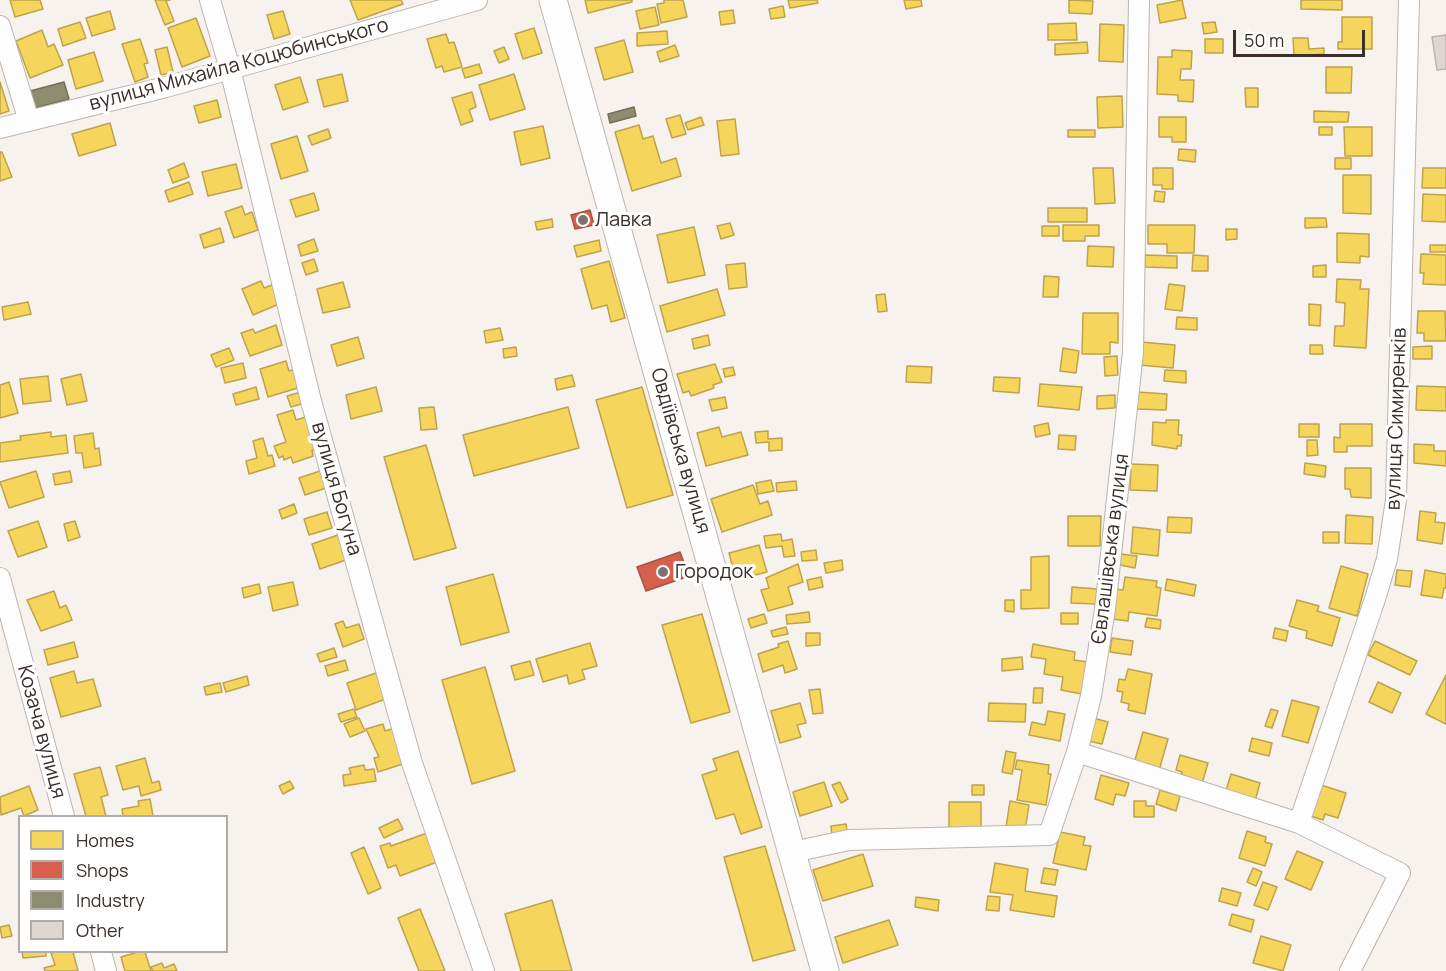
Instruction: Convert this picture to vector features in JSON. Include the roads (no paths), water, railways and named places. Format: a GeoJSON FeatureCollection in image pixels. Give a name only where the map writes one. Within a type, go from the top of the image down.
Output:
{"type":"FeatureCollection","features":[{"type":"Feature","properties":{"kind":"main road","name":"Овдіївська вулиця"},"geometry":{"type":"LineString","coordinates":[[553,0],[825,971]]}},
{"type":"Feature","properties":{"kind":"street","name":"вулиця Богуна"},"geometry":{"type":"LineString","coordinates":[[210,0],[230,69],[311,401],[409,752],[484,971]]}},
{"type":"Feature","properties":{"kind":"street","name":"вулиця Михайла Коцюбинського"},"geometry":{"type":"LineString","coordinates":[[0,128],[230,69],[477,0]]}},
{"type":"Feature","properties":{"kind":"street","name":"Євлашівська вулиця"},"geometry":{"type":"LineString","coordinates":[[793,852],[849,840],[1049,835],[1077,752],[1091,696],[1105,609],[1133,352],[1139,0]]}},
{"type":"Feature","properties":{"kind":"street","name":"вулиця Симиренків"},"geometry":{"type":"LineString","coordinates":[[1299,823],[1378,589],[1387,559],[1396,500],[1409,0]]}},
{"type":"Feature","properties":{"kind":"street"},"geometry":{"type":"LineString","coordinates":[[0,26],[29,121]]}},
{"type":"Feature","properties":{"kind":"street","name":"Козача вулиця"},"geometry":{"type":"LineString","coordinates":[[0,578],[64,815]]}},
{"type":"Feature","properties":{"kind":"street"},"geometry":{"type":"LineString","coordinates":[[1077,752],[1299,823],[1400,873],[1350,971]]}},
{"type":"Feature","properties":{"kind":"street"},"geometry":{"type":"LineString","coordinates":[[101,953],[106,971]]}},
{"type":"Feature","properties":{"kind":"place","name":"Лавка"},"geometry":{"type":"Point","coordinates":[583,220]}},
{"type":"Feature","properties":{"kind":"place","name":"Городок"},"geometry":{"type":"Point","coordinates":[663,572]}}]}
